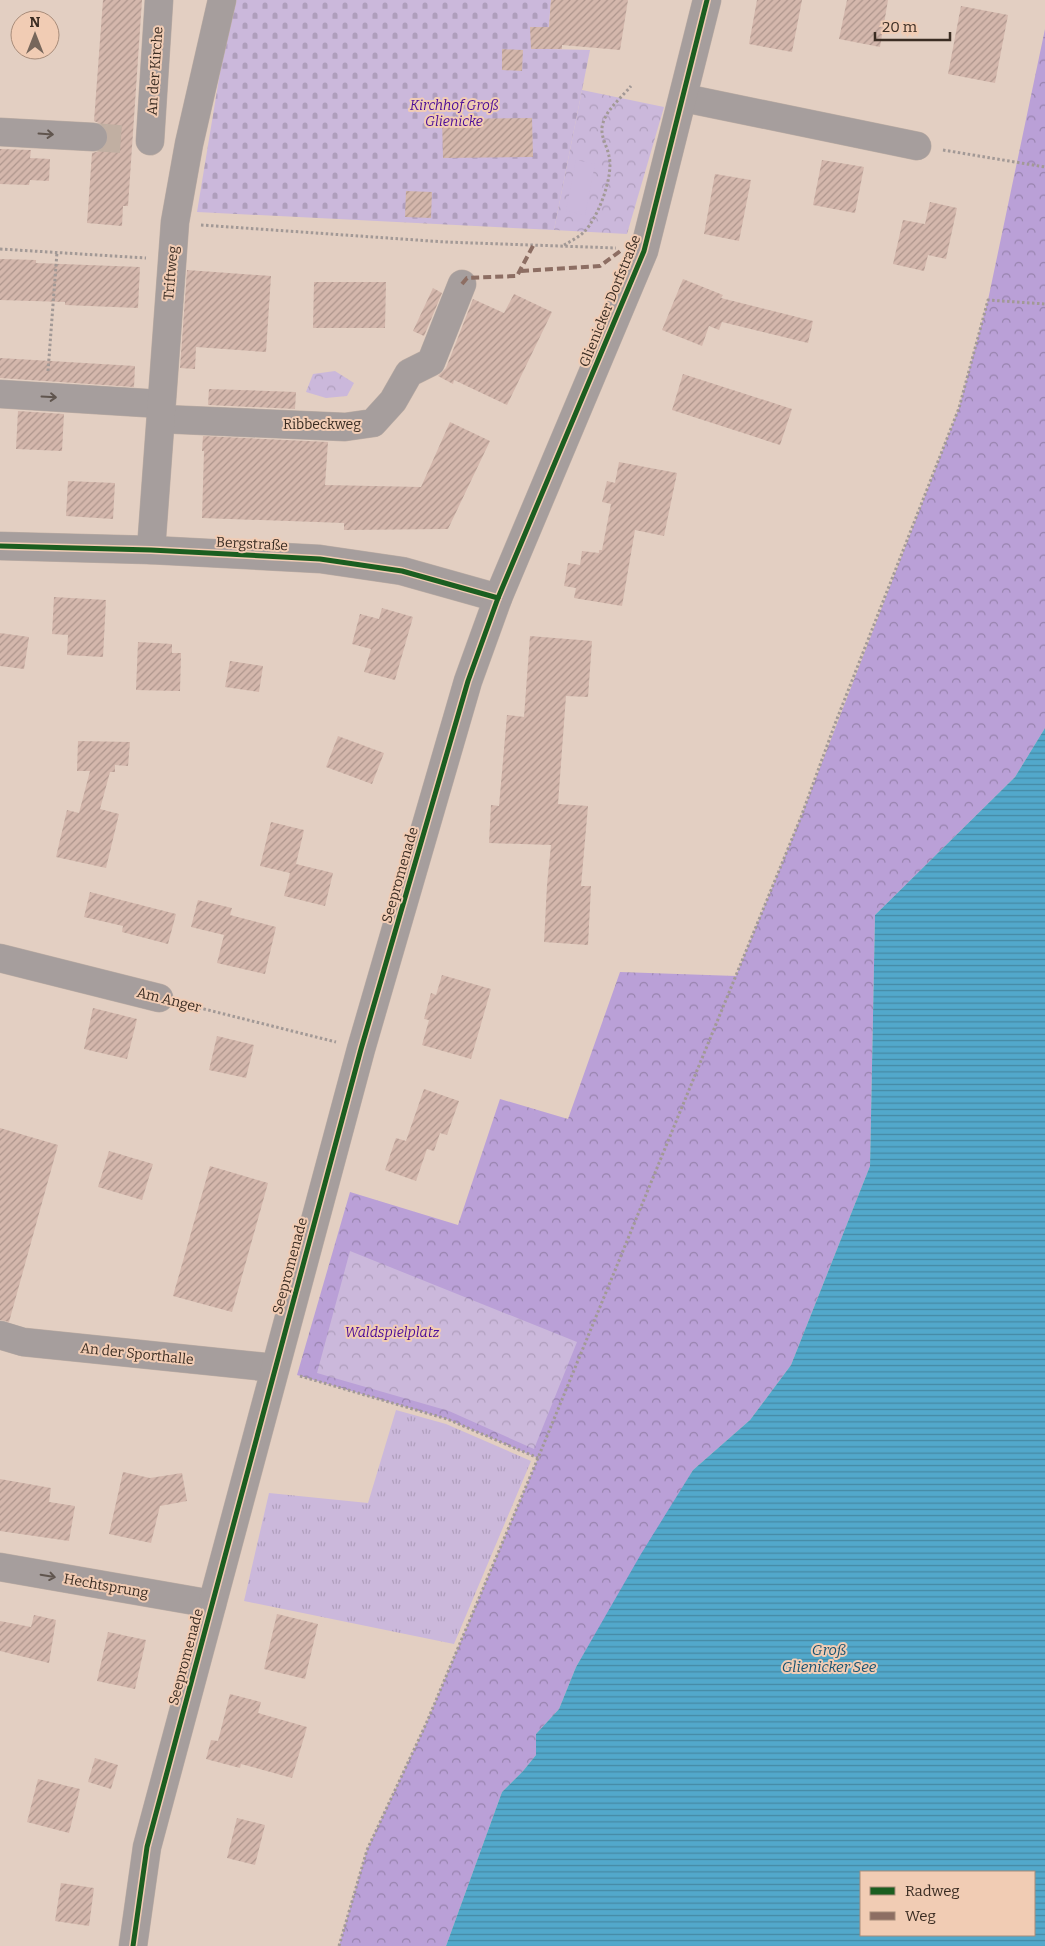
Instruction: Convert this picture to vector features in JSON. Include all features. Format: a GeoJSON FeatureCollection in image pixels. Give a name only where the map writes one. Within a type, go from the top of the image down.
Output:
{"type":"FeatureCollection","features":[{"type":"Feature","properties":{"kind":"street","name":"An der Kirche"},"geometry":{"type":"LineString","coordinates":[[159,0],[141,140],[190,144]]}},
{"type":"Feature","properties":{"kind":"street","name":"Triftweg"},"geometry":{"type":"LineString","coordinates":[[151,550],[175,222],[222,0]]}},
{"type":"Feature","properties":{"kind":"street","name":"Glienicker Dorfstraße"},"geometry":{"type":"LineString","coordinates":[[498,598],[644,252],[707,0]]}},
{"type":"Feature","properties":{"kind":"street"},"geometry":{"type":"LineString","coordinates":[[684,98],[917,146]]}},
{"type":"Feature","properties":{"kind":"street"},"geometry":{"type":"LineString","coordinates":[[0,132],[93,137]]}},
{"type":"Feature","properties":{"kind":"street","name":"Ribbeckweg"},"geometry":{"type":"LineString","coordinates":[[0,394],[46,397],[161,411],[345,427],[373,423],[393,401],[409,373],[431,362],[462,284]]}},
{"type":"Feature","properties":{"kind":"street","name":"Bergstraße"},"geometry":{"type":"LineString","coordinates":[[0,546],[151,550],[320,559],[402,571],[498,598]]}},
{"type":"Feature","properties":{"kind":"street","name":"Seepromenade"},"geometry":{"type":"LineString","coordinates":[[133,1946],[147,1847],[361,1049],[468,681],[498,598]]}},
{"type":"Feature","properties":{"kind":"street","name":"Am Anger"},"geometry":{"type":"LineString","coordinates":[[0,958],[159,998]]}},
{"type":"Feature","properties":{"kind":"street","name":"An der Sporthalle"},"geometry":{"type":"LineString","coordinates":[[0,1335],[23,1342],[275,1368]]}},
{"type":"Feature","properties":{"kind":"street","name":"Hechtsprung"},"geometry":{"type":"LineString","coordinates":[[0,1568],[212,1604]]}},
{"type":"Feature","properties":{"kind":"path"},"geometry":{"type":"LineString","coordinates":[[564,246],[584,232],[599,209],[608,184],[610,157],[602,137],[602,125],[605,116],[631,86]]}},
{"type":"Feature","properties":{"kind":"path"},"geometry":{"type":"LineString","coordinates":[[917,146],[1045,167]]}},
{"type":"Feature","properties":{"kind":"path"},"geometry":{"type":"LineString","coordinates":[[175,222],[225,228],[445,242],[623,248],[644,252]]}},
{"type":"Feature","properties":{"kind":"path"},"geometry":{"type":"LineString","coordinates":[[0,249],[172,259]]}},
{"type":"Feature","properties":{"kind":"path"},"geometry":{"type":"LineString","coordinates":[[46,397],[57,252]]}},
{"type":"Feature","properties":{"kind":"path"},"geometry":{"type":"LineString","coordinates":[[340,1946],[367,1850],[426,1724],[538,1458],[801,818],[838,715],[959,408],[988,300],[1045,304]]}},
{"type":"Feature","properties":{"kind":"path"},"geometry":{"type":"LineString","coordinates":[[275,1368],[446,1418],[538,1458]]}},
{"type":"Feature","properties":{"kind":"green space","name":"Kirchhof Groß Glienicke"},"geometry":{"type":"Polygon","coordinates":[[[235,0],[551,0],[547,49],[590,50],[554,230],[197,212],[225,42],[235,0]]]}},
{"type":"Feature","properties":{"kind":"green space"},"geometry":{"type":"Polygon","coordinates":[[[1045,29],[1045,728],[1015,777],[875,915],[870,1166],[791,1365],[750,1420],[693,1470],[576,1667],[559,1709],[536,1734],[536,1755],[502,1792],[446,1946],[339,1946],[367,1850],[426,1724],[538,1458],[447,1419],[297,1375],[350,1192],[458,1225],[500,1099],[568,1119],[620,972],[736,976],[801,817],[959,408],[988,300],[1045,29]]]}},
{"type":"Feature","properties":{"kind":"green space"},"geometry":{"type":"Polygon","coordinates":[[[582,90],[664,107],[627,234],[554,230],[582,90]]]}},
{"type":"Feature","properties":{"kind":"green space"},"geometry":{"type":"Polygon","coordinates":[[[576,160],[595,164],[585,215],[566,211],[576,160]]]}},
{"type":"Feature","properties":{"kind":"green space"},"geometry":{"type":"Polygon","coordinates":[[[335,371],[354,383],[347,396],[326,398],[306,392],[313,374],[335,371]]]}},
{"type":"Feature","properties":{"kind":"green space","name":"Waldspielplatz"},"geometry":{"type":"Polygon","coordinates":[[[350,1251],[577,1342],[534,1449],[449,1411],[317,1373],[350,1251]]]}},
{"type":"Feature","properties":{"kind":"green space"},"geometry":{"type":"Polygon","coordinates":[[[396,1410],[446,1424],[531,1461],[454,1644],[244,1601],[269,1493],[368,1503],[396,1410]]]}},
{"type":"Feature","properties":{"kind":"water","name":"Groß Glienicker See"},"geometry":{"type":"Polygon","coordinates":[[[1045,728],[1045,1946],[446,1946],[502,1792],[536,1755],[536,1734],[559,1709],[576,1667],[641,1554],[693,1470],[750,1420],[791,1365],[870,1166],[875,915],[1015,777],[1045,728]]]}},
{"type":"Feature","properties":{"kind":"building"},"geometry":{"type":"Polygon","coordinates":[[[103,0],[142,0],[128,206],[123,206],[122,226],[87,223],[92,153],[100,151],[106,146],[109,138],[107,130],[101,124],[94,121],[103,0]]]}},
{"type":"Feature","properties":{"kind":"building"},"geometry":{"type":"Polygon","coordinates":[[[551,0],[628,0],[620,50],[562,45],[562,49],[531,49],[530,27],[549,27],[551,0]]]}},
{"type":"Feature","properties":{"kind":"building"},"geometry":{"type":"Polygon","coordinates":[[[757,0],[802,0],[792,52],[749,44],[757,0]]]}},
{"type":"Feature","properties":{"kind":"building"},"geometry":{"type":"Polygon","coordinates":[[[847,0],[888,0],[880,47],[839,39],[847,0]]]}},
{"type":"Feature","properties":{"kind":"building"},"geometry":{"type":"Polygon","coordinates":[[[961,6],[1008,15],[995,83],[948,74],[961,6]]]}},
{"type":"Feature","properties":{"kind":"building"},"geometry":{"type":"Polygon","coordinates":[[[502,49],[523,50],[522,71],[502,70],[502,49]]]}},
{"type":"Feature","properties":{"kind":"building"},"geometry":{"type":"Polygon","coordinates":[[[532,118],[533,157],[443,158],[442,119],[532,118]]]}},
{"type":"Feature","properties":{"kind":"building"},"geometry":{"type":"Polygon","coordinates":[[[0,149],[31,150],[30,158],[50,159],[49,181],[30,180],[29,185],[0,184],[0,149]]]}},
{"type":"Feature","properties":{"kind":"building"},"geometry":{"type":"Polygon","coordinates":[[[822,160],[864,167],[855,213],[813,205],[822,160]]]}},
{"type":"Feature","properties":{"kind":"building"},"geometry":{"type":"Polygon","coordinates":[[[715,174],[751,180],[739,241],[704,234],[715,174]]]}},
{"type":"Feature","properties":{"kind":"building"},"geometry":{"type":"Polygon","coordinates":[[[406,191],[432,192],[431,218],[405,217],[406,191]]]}},
{"type":"Feature","properties":{"kind":"building"},"geometry":{"type":"Polygon","coordinates":[[[930,202],[957,208],[946,259],[928,255],[924,271],[893,264],[903,220],[925,224],[930,202]]]}},
{"type":"Feature","properties":{"kind":"building"},"geometry":{"type":"Polygon","coordinates":[[[0,259],[36,260],[36,263],[140,267],[138,308],[65,305],[65,302],[0,300],[0,259]]]}},
{"type":"Feature","properties":{"kind":"building"},"geometry":{"type":"Polygon","coordinates":[[[187,270],[271,276],[266,352],[196,347],[195,369],[180,368],[187,270]]]}},
{"type":"Feature","properties":{"kind":"building"},"geometry":{"type":"Polygon","coordinates":[[[683,279],[723,295],[721,298],[813,321],[808,343],[722,322],[719,330],[709,326],[702,346],[662,330],[683,279]]]}},
{"type":"Feature","properties":{"kind":"building"},"geometry":{"type":"Polygon","coordinates":[[[314,282],[386,282],[385,328],[313,328],[314,282]]]}},
{"type":"Feature","properties":{"kind":"building"},"geometry":{"type":"Polygon","coordinates":[[[433,288],[442,293],[424,336],[413,331],[433,288]]]}},
{"type":"Feature","properties":{"kind":"building"},"geometry":{"type":"Polygon","coordinates":[[[514,294],[552,312],[507,405],[454,380],[453,384],[438,376],[446,368],[473,299],[504,313],[514,294]]]}},
{"type":"Feature","properties":{"kind":"building"},"geometry":{"type":"Polygon","coordinates":[[[0,358],[135,366],[134,387],[0,378],[0,358]]]}},
{"type":"Feature","properties":{"kind":"building"},"geometry":{"type":"Polygon","coordinates":[[[683,374],[792,409],[780,445],[672,410],[683,374]]]}},
{"type":"Feature","properties":{"kind":"building"},"geometry":{"type":"Polygon","coordinates":[[[209,389],[296,392],[295,409],[208,405],[209,389]]]}},
{"type":"Feature","properties":{"kind":"building"},"geometry":{"type":"Polygon","coordinates":[[[18,411],[64,414],[62,451],[16,449],[18,411]]]}},
{"type":"Feature","properties":{"kind":"building"},"geometry":{"type":"Polygon","coordinates":[[[450,422],[490,441],[448,529],[344,530],[344,523],[202,518],[203,436],[328,442],[325,485],[421,487],[450,422]]]}},
{"type":"Feature","properties":{"kind":"building"},"geometry":{"type":"Polygon","coordinates":[[[619,462],[677,473],[664,536],[635,530],[622,606],[574,598],[576,588],[564,586],[568,563],[580,565],[582,551],[599,553],[599,550],[602,550],[611,504],[602,502],[607,481],[615,483],[619,462]]]}},
{"type":"Feature","properties":{"kind":"building"},"geometry":{"type":"Polygon","coordinates":[[[68,481],[115,483],[113,519],[66,516],[68,481]]]}},
{"type":"Feature","properties":{"kind":"building"},"geometry":{"type":"Polygon","coordinates":[[[54,597],[106,600],[103,657],[67,655],[68,635],[52,634],[54,597]]]}},
{"type":"Feature","properties":{"kind":"building"},"geometry":{"type":"Polygon","coordinates":[[[382,608],[413,617],[395,680],[364,672],[371,649],[352,644],[360,614],[379,619],[382,608]]]}},
{"type":"Feature","properties":{"kind":"building"},"geometry":{"type":"Polygon","coordinates":[[[0,633],[29,637],[24,669],[0,666],[0,633]]]}},
{"type":"Feature","properties":{"kind":"building"},"geometry":{"type":"Polygon","coordinates":[[[530,636],[592,641],[588,697],[566,696],[558,804],[588,806],[581,886],[591,886],[588,945],[544,942],[551,845],[489,843],[491,805],[499,806],[507,715],[524,717],[530,636]]]}},
{"type":"Feature","properties":{"kind":"building"},"geometry":{"type":"Polygon","coordinates":[[[138,642],[172,644],[172,653],[181,653],[180,691],[136,690],[138,642]]]}},
{"type":"Feature","properties":{"kind":"building"},"geometry":{"type":"Polygon","coordinates":[[[230,661],[263,666],[259,692],[225,687],[230,661]]]}},
{"type":"Feature","properties":{"kind":"building"},"geometry":{"type":"Polygon","coordinates":[[[338,736],[384,753],[372,784],[326,767],[338,736]]]}},
{"type":"Feature","properties":{"kind":"building"},"geometry":{"type":"Polygon","coordinates":[[[78,741],[130,742],[128,766],[115,765],[115,772],[110,772],[100,809],[119,814],[106,868],[56,857],[67,810],[79,813],[90,771],[77,771],[78,741]]]}},
{"type":"Feature","properties":{"kind":"building"},"geometry":{"type":"Polygon","coordinates":[[[271,822],[304,830],[296,864],[333,873],[325,906],[284,896],[290,873],[260,866],[271,822]]]}},
{"type":"Feature","properties":{"kind":"building"},"geometry":{"type":"Polygon","coordinates":[[[90,892],[176,914],[168,944],[122,932],[123,926],[84,917],[90,892]]]}},
{"type":"Feature","properties":{"kind":"building"},"geometry":{"type":"Polygon","coordinates":[[[198,900],[232,908],[230,915],[276,927],[265,974],[217,963],[224,935],[191,927],[198,900]]]}},
{"type":"Feature","properties":{"kind":"building"},"geometry":{"type":"Polygon","coordinates":[[[442,975],[491,989],[471,1059],[422,1045],[429,1020],[424,1019],[431,993],[436,995],[442,975]]]}},
{"type":"Feature","properties":{"kind":"building"},"geometry":{"type":"Polygon","coordinates":[[[93,1008],[137,1019],[127,1059],[84,1049],[93,1008]]]}},
{"type":"Feature","properties":{"kind":"building"},"geometry":{"type":"Polygon","coordinates":[[[217,1036],[254,1045],[246,1078],[209,1070],[217,1036]]]}},
{"type":"Feature","properties":{"kind":"building"},"geometry":{"type":"Polygon","coordinates":[[[424,1089],[459,1101],[447,1135],[440,1133],[434,1151],[427,1149],[416,1181],[385,1170],[396,1138],[406,1141],[424,1089]]]}},
{"type":"Feature","properties":{"kind":"building"},"geometry":{"type":"Polygon","coordinates":[[[0,1128],[58,1145],[9,1322],[0,1320],[0,1128]]]}},
{"type":"Feature","properties":{"kind":"building"},"geometry":{"type":"Polygon","coordinates":[[[109,1151],[153,1164],[142,1200],[98,1187],[109,1151]]]}},
{"type":"Feature","properties":{"kind":"building"},"geometry":{"type":"Polygon","coordinates":[[[210,1166],[268,1183],[232,1312],[173,1296],[210,1166]]]}},
{"type":"Feature","properties":{"kind":"building"},"geometry":{"type":"Polygon","coordinates":[[[123,1472],[150,1478],[182,1473],[187,1501],[160,1506],[151,1543],[109,1534],[123,1472]]]}},
{"type":"Feature","properties":{"kind":"building"},"geometry":{"type":"Polygon","coordinates":[[[0,1479],[51,1488],[49,1502],[75,1506],[69,1541],[0,1531],[0,1479]]]}},
{"type":"Feature","properties":{"kind":"building"},"geometry":{"type":"Polygon","coordinates":[[[277,1614],[318,1624],[305,1679],[264,1669],[277,1614]]]}},
{"type":"Feature","properties":{"kind":"building"},"geometry":{"type":"Polygon","coordinates":[[[34,1615],[56,1620],[49,1663],[0,1651],[0,1621],[31,1627],[34,1615]]]}},
{"type":"Feature","properties":{"kind":"building"},"geometry":{"type":"Polygon","coordinates":[[[108,1632],[146,1640],[135,1689],[97,1681],[108,1632]]]}},
{"type":"Feature","properties":{"kind":"building"},"geometry":{"type":"Polygon","coordinates":[[[230,1694],[261,1702],[258,1713],[307,1727],[292,1778],[241,1764],[240,1768],[206,1759],[211,1740],[218,1741],[230,1694]]]}},
{"type":"Feature","properties":{"kind":"building"},"geometry":{"type":"Polygon","coordinates":[[[95,1758],[118,1765],[111,1789],[88,1782],[95,1758]]]}},
{"type":"Feature","properties":{"kind":"building"},"geometry":{"type":"Polygon","coordinates":[[[38,1779],[80,1789],[69,1833],[27,1822],[38,1779]]]}},
{"type":"Feature","properties":{"kind":"building"},"geometry":{"type":"Polygon","coordinates":[[[237,1818],[265,1825],[255,1865],[227,1858],[237,1818]]]}},
{"type":"Feature","properties":{"kind":"building"},"geometry":{"type":"Polygon","coordinates":[[[61,1883],[94,1888],[89,1926],[55,1921],[61,1883]]]}},
{"type":"Feature","properties":{"kind":"tunnel"},"geometry":{"type":"LineString","coordinates":[[93,137],[132,140]]}},
{"type":"Feature","properties":{"kind":"marked path"},"geometry":{"type":"LineString","coordinates":[[462,284],[467,278],[517,276],[534,244]]}},
{"type":"Feature","properties":{"kind":"marked path"},"geometry":{"type":"LineString","coordinates":[[521,271],[600,266],[623,249]]}},
{"type":"Feature","properties":{"kind":"cycle path"},"geometry":{"type":"LineString","coordinates":[[133,1946],[147,1847],[361,1049],[468,681],[498,598],[644,251],[707,0]]}},
{"type":"Feature","properties":{"kind":"cycle path"},"geometry":{"type":"LineString","coordinates":[[0,546],[151,550],[320,559],[402,571],[498,598]]}}]}
